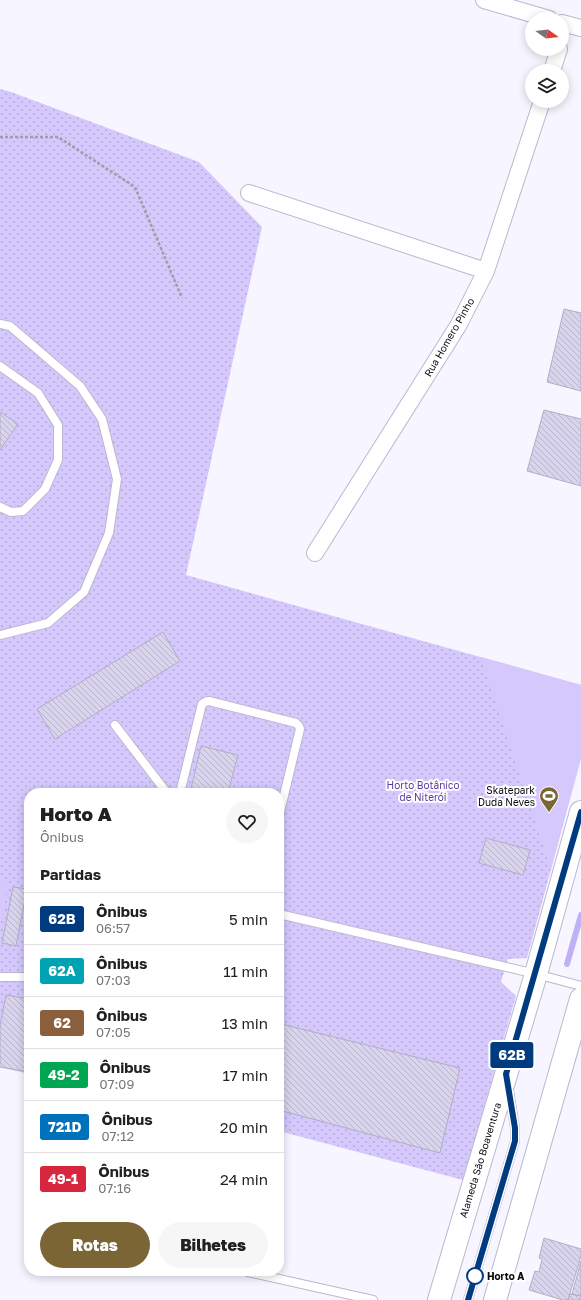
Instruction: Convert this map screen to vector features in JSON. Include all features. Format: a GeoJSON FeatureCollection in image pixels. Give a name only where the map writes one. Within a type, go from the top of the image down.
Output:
{"type":"FeatureCollection","features":[{"type":"Feature","properties":{"kind":"highway","name":"Alameda São Boaventura"},"geometry":{"type":"LineString","coordinates":[[439,1300],[536,974],[581,812]]}},
{"type":"Feature","properties":{"kind":"highway"},"geometry":{"type":"LineString","coordinates":[[495,1300],[581,999]]}},
{"type":"Feature","properties":{"kind":"street"},"geometry":{"type":"LineString","coordinates":[[484,0],[525,12]]}},
{"type":"Feature","properties":{"kind":"street","name":"Rua Homero Pinho"},"geometry":{"type":"LineString","coordinates":[[315,553],[458,326],[486,271],[540,108]]}},
{"type":"Feature","properties":{"kind":"street"},"geometry":{"type":"LineString","coordinates":[[249,193],[486,271]]}},
{"type":"Feature","properties":{"kind":"lane"},"geometry":{"type":"LineString","coordinates":[[0,324],[10,326],[80,386],[102,419],[117,479],[110,533],[84,592],[48,622],[0,635]]}},
{"type":"Feature","properties":{"kind":"lane"},"geometry":{"type":"LineString","coordinates":[[0,366],[38,393],[58,425],[58,460],[45,488],[23,511],[11,512],[0,507]]}},
{"type":"Feature","properties":{"kind":"lane"},"geometry":{"type":"LineString","coordinates":[[181,788],[202,704],[210,701],[296,723],[299,726],[300,729],[284,795]]}},
{"type":"Feature","properties":{"kind":"lane"},"geometry":{"type":"LineString","coordinates":[[115,725],[163,788]]}},
{"type":"Feature","properties":{"kind":"lane"},"geometry":{"type":"LineString","coordinates":[[284,915],[536,974],[581,986]]}},
{"type":"Feature","properties":{"kind":"lane"},"geometry":{"type":"LineString","coordinates":[[0,977],[24,976]]}},
{"type":"Feature","properties":{"kind":"lane"},"geometry":{"type":"LineString","coordinates":[[468,1300],[515,1141],[515,1128],[506,1074]]}},
{"type":"Feature","properties":{"kind":"lane"},"geometry":{"type":"LineString","coordinates":[[266,1276],[373,1300]]}},
{"type":"Feature","properties":{"kind":"path"},"geometry":{"type":"LineString","coordinates":[[0,137],[58,136],[135,187],[182,298]]}},
{"type":"Feature","properties":{"kind":"green space","name":"Horto Botânico de Niterói"},"geometry":{"type":"Polygon","coordinates":[[[0,89],[199,162],[262,227],[186,575],[581,685],[581,758],[527,958],[508,959],[501,982],[516,996],[463,1180],[284,1132],[284,788],[24,788],[24,1073],[0,1067],[0,89]]]}},
{"type":"Feature","properties":{"kind":"green space","name":"Skatepark Duda Neves"},"geometry":{"type":"Polygon","coordinates":[[[481,657],[581,685],[581,758],[551,869],[481,657]]]}},
{"type":"Feature","properties":{"kind":"green space"},"geometry":{"type":"Polygon","coordinates":[[[0,881],[8,883],[0,928],[0,881]]]}},
{"type":"Feature","properties":{"kind":"building"},"geometry":{"type":"Polygon","coordinates":[[[564,309],[581,313],[581,391],[547,382],[564,309]]]}},
{"type":"Feature","properties":{"kind":"building"},"geometry":{"type":"Polygon","coordinates":[[[544,410],[581,419],[581,486],[527,471],[544,410]]]}},
{"type":"Feature","properties":{"kind":"building"},"geometry":{"type":"Polygon","coordinates":[[[0,412],[18,424],[0,450],[0,412]]]}},
{"type":"Feature","properties":{"kind":"building"},"geometry":{"type":"Polygon","coordinates":[[[163,632],[180,661],[55,739],[37,709],[163,632]]]}},
{"type":"Feature","properties":{"kind":"building"},"geometry":{"type":"Polygon","coordinates":[[[201,746],[238,755],[229,788],[191,788],[201,746]]]}},
{"type":"Feature","properties":{"kind":"building"},"geometry":{"type":"Polygon","coordinates":[[[486,838],[530,850],[523,875],[479,863],[486,838]]]}},
{"type":"Feature","properties":{"kind":"building"},"geometry":{"type":"Polygon","coordinates":[[[13,887],[24,889],[24,905],[16,946],[2,943],[13,887]]]}},
{"type":"Feature","properties":{"kind":"building"},"geometry":{"type":"Polygon","coordinates":[[[6,995],[24,998],[24,1071],[0,1067],[0,1026],[6,995]]]}},
{"type":"Feature","properties":{"kind":"building"},"geometry":{"type":"Polygon","coordinates":[[[284,1025],[460,1068],[440,1153],[284,1111],[284,1025]]]}},
{"type":"Feature","properties":{"kind":"building"},"geometry":{"type":"Polygon","coordinates":[[[544,1238],[581,1249],[581,1256],[568,1300],[563,1300],[529,1290],[535,1271],[539,1272],[542,1259],[539,1258],[544,1238]]]}},
{"type":"Feature","properties":{"kind":"building"},"geometry":{"type":"Polygon","coordinates":[[[581,1261],[581,1296],[572,1294],[581,1261]]]}},
{"type":"Feature","properties":{"kind":"building"},"geometry":{"type":"Polygon","coordinates":[[[570,1294],[581,1296],[581,1300],[568,1300],[570,1294]]]}},
{"type":"Feature","properties":{"kind":"waterway"},"geometry":{"type":"LineString","coordinates":[[567,964],[581,915]]}},
{"type":"Feature","properties":{"kind":"bus line","name":"62B"},"geometry":{"type":"LineString","coordinates":[[468,1300],[515,1141],[515,1128],[506,1074],[536,974],[581,812]]}},
{"type":"Feature","properties":{"kind":"place","name":"Skatepark Duda Neves"},"geometry":{"type":"Point","coordinates":[549,813]}},
{"type":"Feature","properties":{"kind":"place","name":"Horto A"},"geometry":{"type":"Point","coordinates":[475,1276]}}]}
